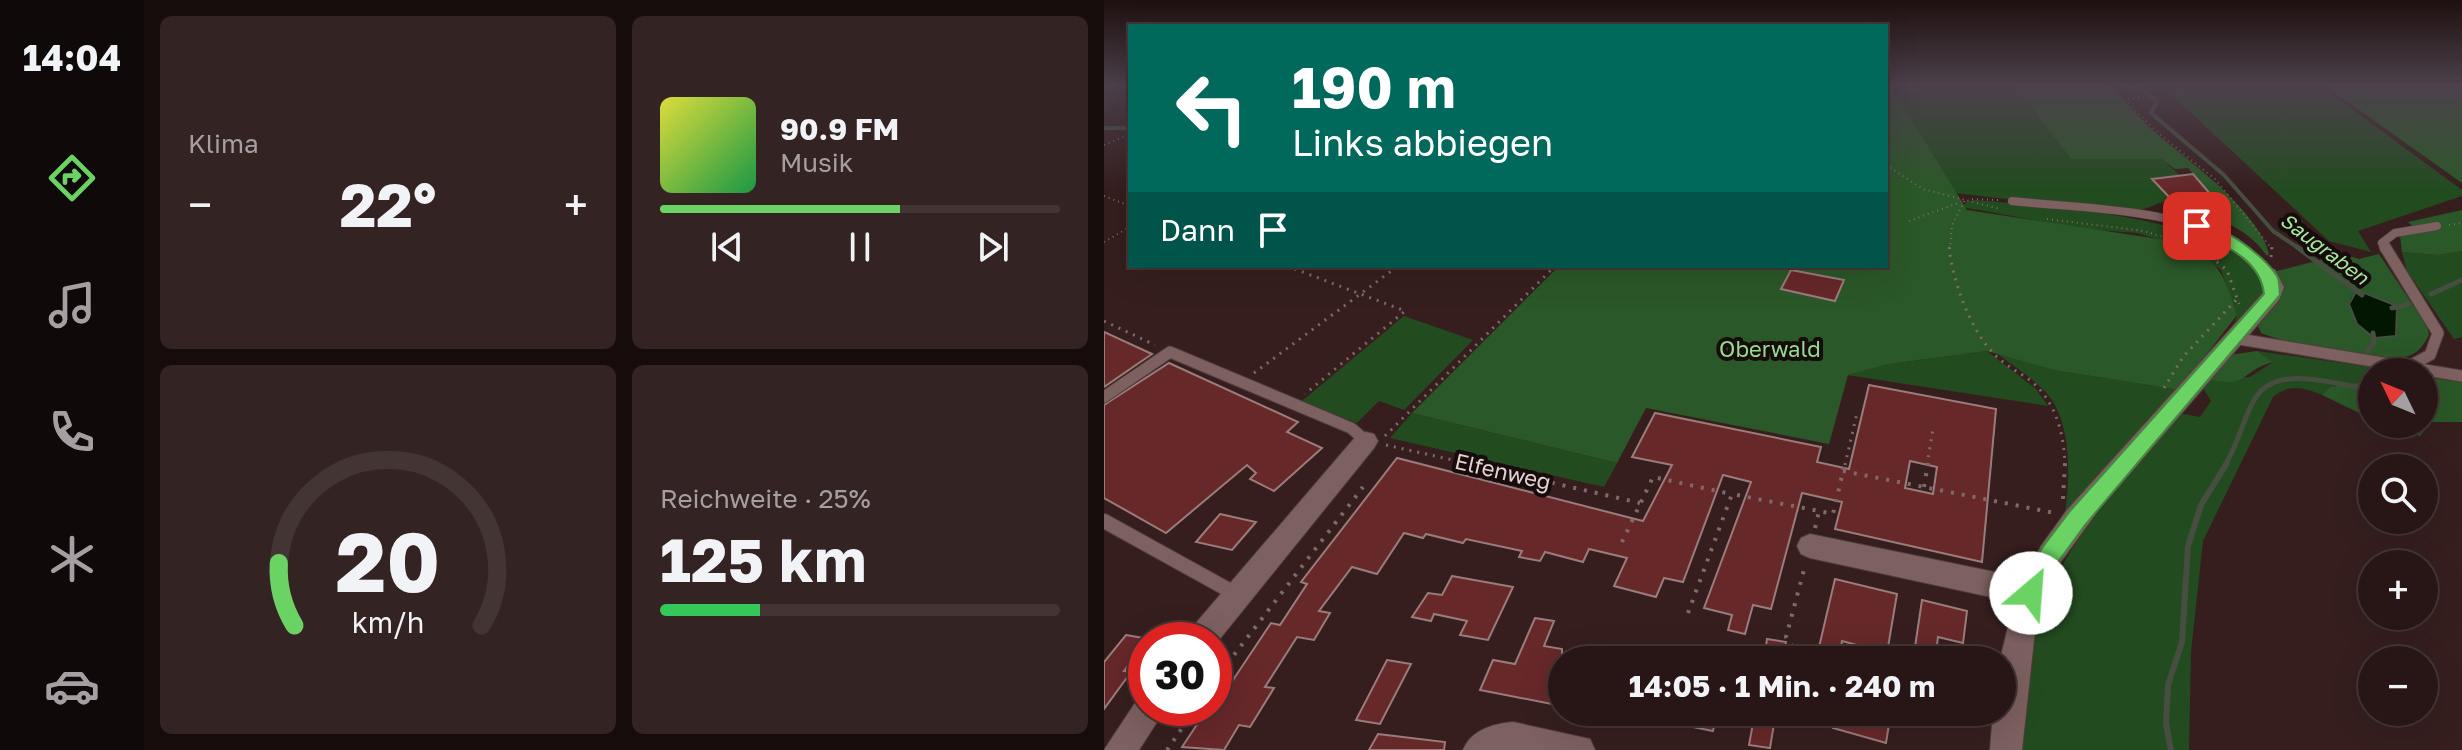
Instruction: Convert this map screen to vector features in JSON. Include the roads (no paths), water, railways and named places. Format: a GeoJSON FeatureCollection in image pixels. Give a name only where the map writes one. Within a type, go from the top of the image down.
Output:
{"type":"FeatureCollection","features":[{"type":"Feature","properties":{"kind":"street"},"geometry":{"type":"LineString","coordinates":[[2006,750],[2018,649],[2031,593],[2069,516],[2162,420],[2272,295],[2274,287],[2268,274]]}},
{"type":"Feature","properties":{"kind":"street"},"geometry":{"type":"LineString","coordinates":[[1214,622],[1372,442]]}},
{"type":"Feature","properties":{"kind":"street"},"geometry":{"type":"LineString","coordinates":[[1810,546],[2031,593]]}},
{"type":"Feature","properties":{"kind":"street"},"geometry":{"type":"LineString","coordinates":[[1120,750],[1137,726]]}},
{"type":"Feature","properties":{"kind":"street"},"geometry":{"type":"LineString","coordinates":[[1479,750],[1493,739],[1506,737],[1579,750]]}},
{"type":"Feature","properties":{"kind":"lane"},"geometry":{"type":"LineString","coordinates":[[2011,206],[2173,220],[2197,226],[2245,250],[2268,274]]}},
{"type":"Feature","properties":{"kind":"lane"},"geometry":{"type":"LineString","coordinates":[[2426,358],[2437,346],[2438,333],[2382,243],[2395,233],[2437,226]]}},
{"type":"Feature","properties":{"kind":"lane"},"geometry":{"type":"LineString","coordinates":[[2240,329],[2372,358]]}},
{"type":"Feature","properties":{"kind":"lane"},"geometry":{"type":"LineString","coordinates":[[1104,397],[1170,352],[1351,428],[1372,442]]}},
{"type":"Feature","properties":{"kind":"lane"},"geometry":{"type":"LineString","coordinates":[[2438,372],[2462,376]]}},
{"type":"Feature","properties":{"kind":"lane"},"geometry":{"type":"LineString","coordinates":[[1104,521],[1236,594]]}},
{"type":"Feature","properties":{"kind":"waterway","name":"Saugraben"},"geometry":{"type":"LineString","coordinates":[[2159,120],[2224,175],[2273,231],[2297,247]]}},
{"type":"Feature","properties":{"kind":"waterway"},"geometry":{"type":"LineString","coordinates":[[1104,128],[1128,128]]}},
{"type":"Feature","properties":{"kind":"waterway","name":"Saugraben"},"geometry":{"type":"LineString","coordinates":[[2297,247],[2362,295]]}},
{"type":"Feature","properties":{"kind":"waterway"},"geometry":{"type":"LineString","coordinates":[[2431,294],[2462,280]]}},
{"type":"Feature","properties":{"kind":"waterway"},"geometry":{"type":"LineString","coordinates":[[2392,308],[2408,304]]}},
{"type":"Feature","properties":{"kind":"waterway"},"geometry":{"type":"LineString","coordinates":[[2367,351],[2374,343],[2373,333]]}},
{"type":"Feature","properties":{"kind":"waterway"},"geometry":{"type":"LineString","coordinates":[[2225,465],[2253,402],[2262,390],[2274,383],[2303,378],[2358,387]]}},
{"type":"Feature","properties":{"kind":"waterway"},"geometry":{"type":"LineString","coordinates":[[2171,750],[2166,724],[2168,685],[2182,642],[2188,546],[2201,505],[2227,463]]}},
{"type":"Feature","properties":{"kind":"park label","name":"Oberwald"},"geometry":{"type":"Point","coordinates":[1770,348]}}]}
